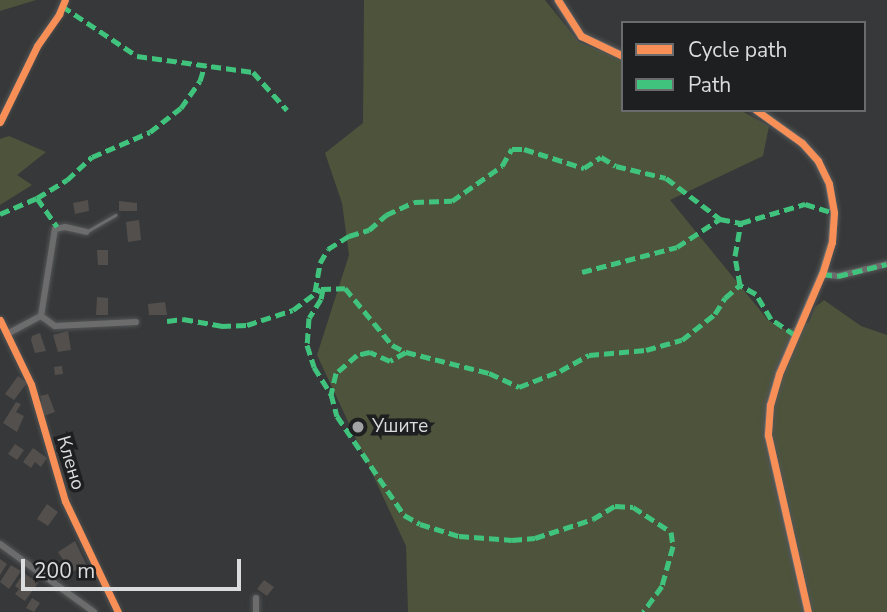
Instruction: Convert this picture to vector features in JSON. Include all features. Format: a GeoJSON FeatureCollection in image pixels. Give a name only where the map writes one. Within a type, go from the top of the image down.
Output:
{"type":"FeatureCollection","features":[{"type":"Feature","properties":{"kind":"street"},"geometry":{"type":"LineString","coordinates":[[0,122],[37,46],[59,14],[65,0]]}},
{"type":"Feature","properties":{"kind":"street"},"geometry":{"type":"LineString","coordinates":[[558,0],[581,36],[621,54]]}},
{"type":"Feature","properties":{"kind":"street"},"geometry":{"type":"LineString","coordinates":[[760,112],[802,143],[818,161],[829,184],[834,213],[832,242],[822,274],[779,374],[769,405],[768,435],[808,612]]}},
{"type":"Feature","properties":{"kind":"street"},"geometry":{"type":"LineString","coordinates":[[41,316],[55,229],[61,226],[86,232]]}},
{"type":"Feature","properties":{"kind":"street"},"geometry":{"type":"LineString","coordinates":[[822,274],[838,276],[887,264]]}},
{"type":"Feature","properties":{"kind":"street"},"geometry":{"type":"LineString","coordinates":[[41,316],[55,326],[136,322]]}},
{"type":"Feature","properties":{"kind":"street"},"geometry":{"type":"LineString","coordinates":[[7,334],[41,316]]}},
{"type":"Feature","properties":{"kind":"street","name":"Клено"},"geometry":{"type":"LineString","coordinates":[[0,320],[31,384],[65,501],[118,612]]}},
{"type":"Feature","properties":{"kind":"street"},"geometry":{"type":"LineString","coordinates":[[0,544],[94,612]]}},
{"type":"Feature","properties":{"kind":"street"},"geometry":{"type":"LineString","coordinates":[[256,598],[256,612]]}},
{"type":"Feature","properties":{"kind":"lane"},"geometry":{"type":"LineString","coordinates":[[86,232],[115,215]]}},
{"type":"Feature","properties":{"kind":"green space"},"geometry":{"type":"Polygon","coordinates":[[[0,0],[36,0],[0,11],[0,0]]]}},
{"type":"Feature","properties":{"kind":"green space"},"geometry":{"type":"Polygon","coordinates":[[[364,0],[545,0],[579,42],[621,58],[621,112],[744,112],[769,126],[763,156],[670,200],[768,320],[786,330],[809,322],[815,307],[824,300],[861,326],[887,335],[887,612],[408,612],[406,546],[317,355],[349,255],[342,203],[325,153],[363,123],[364,0]]]}},
{"type":"Feature","properties":{"kind":"green space"},"geometry":{"type":"Polygon","coordinates":[[[9,136],[46,152],[17,175],[32,185],[0,205],[0,139],[9,136]]]}},
{"type":"Feature","properties":{"kind":"building"},"geometry":{"type":"Polygon","coordinates":[[[88,200],[89,211],[75,214],[73,203],[88,200]]]}},
{"type":"Feature","properties":{"kind":"building"},"geometry":{"type":"Polygon","coordinates":[[[119,201],[137,203],[137,211],[119,211],[119,201]]]}},
{"type":"Feature","properties":{"kind":"building"},"geometry":{"type":"Polygon","coordinates":[[[139,220],[141,240],[128,242],[126,222],[139,220]]]}},
{"type":"Feature","properties":{"kind":"building"},"geometry":{"type":"Polygon","coordinates":[[[97,250],[108,250],[108,265],[98,265],[97,250]]]}},
{"type":"Feature","properties":{"kind":"building"},"geometry":{"type":"Polygon","coordinates":[[[97,297],[108,298],[108,315],[96,315],[97,297]]]}},
{"type":"Feature","properties":{"kind":"building"},"geometry":{"type":"Polygon","coordinates":[[[165,302],[167,315],[149,315],[148,304],[165,302]]]}},
{"type":"Feature","properties":{"kind":"building"},"geometry":{"type":"Polygon","coordinates":[[[68,331],[71,350],[58,352],[53,335],[68,331]]]}},
{"type":"Feature","properties":{"kind":"building"},"geometry":{"type":"Polygon","coordinates":[[[40,333],[46,351],[35,353],[32,336],[40,333]]]}},
{"type":"Feature","properties":{"kind":"building"},"geometry":{"type":"Polygon","coordinates":[[[62,366],[63,374],[55,375],[54,367],[62,366]]]}},
{"type":"Feature","properties":{"kind":"building"},"geometry":{"type":"Polygon","coordinates":[[[18,376],[27,383],[14,400],[5,394],[18,376]]]}},
{"type":"Feature","properties":{"kind":"building"},"geometry":{"type":"Polygon","coordinates":[[[48,394],[55,412],[44,416],[39,402],[42,401],[40,396],[48,394]]]}},
{"type":"Feature","properties":{"kind":"building"},"geometry":{"type":"Polygon","coordinates":[[[16,402],[21,404],[16,412],[24,416],[17,432],[3,423],[16,402]]]}},
{"type":"Feature","properties":{"kind":"building"},"geometry":{"type":"Polygon","coordinates":[[[15,444],[24,450],[17,460],[8,454],[15,444]]]}},
{"type":"Feature","properties":{"kind":"building"},"geometry":{"type":"Polygon","coordinates":[[[33,448],[47,458],[41,467],[35,462],[31,468],[23,462],[33,448]]]}},
{"type":"Feature","properties":{"kind":"building"},"geometry":{"type":"Polygon","coordinates":[[[47,504],[58,512],[48,526],[37,519],[47,504]]]}},
{"type":"Feature","properties":{"kind":"building"},"geometry":{"type":"Polygon","coordinates":[[[75,541],[87,566],[71,572],[58,552],[75,541]]]}},
{"type":"Feature","properties":{"kind":"building"},"geometry":{"type":"Polygon","coordinates":[[[0,559],[7,564],[0,575],[0,559]]]}},
{"type":"Feature","properties":{"kind":"building"},"geometry":{"type":"Polygon","coordinates":[[[11,565],[21,571],[9,589],[0,582],[11,565]]]}},
{"type":"Feature","properties":{"kind":"building"},"geometry":{"type":"Polygon","coordinates":[[[24,573],[38,583],[25,601],[15,594],[19,589],[15,586],[24,573]]]}},
{"type":"Feature","properties":{"kind":"building"},"geometry":{"type":"Polygon","coordinates":[[[264,580],[274,587],[267,596],[257,589],[264,580]]]}},
{"type":"Feature","properties":{"kind":"building"},"geometry":{"type":"Polygon","coordinates":[[[32,598],[40,603],[34,612],[26,608],[32,598]]]}},
{"type":"Feature","properties":{"kind":"marked path"},"geometry":{"type":"LineString","coordinates":[[62,6],[137,56],[253,72],[287,110]]}},
{"type":"Feature","properties":{"kind":"marked path"},"geometry":{"type":"LineString","coordinates":[[37,198],[67,180],[92,157],[150,132],[181,108],[200,81],[205,65]]}},
{"type":"Feature","properties":{"kind":"marked path"},"geometry":{"type":"LineString","coordinates":[[315,292],[320,263],[328,249],[349,236],[369,230],[386,215],[414,202],[452,201],[502,166],[512,149],[524,149],[584,168],[601,157],[616,166],[666,178],[720,219]]}},
{"type":"Feature","properties":{"kind":"marked path"},"geometry":{"type":"LineString","coordinates":[[0,214],[37,198],[57,227]]}},
{"type":"Feature","properties":{"kind":"marked path"},"geometry":{"type":"LineString","coordinates":[[795,335],[771,319],[756,294],[740,285],[735,256],[741,223],[805,204],[834,213]]}},
{"type":"Feature","properties":{"kind":"marked path"},"geometry":{"type":"LineString","coordinates":[[582,272],[677,247],[720,219],[741,223]]}},
{"type":"Feature","properties":{"kind":"marked path"},"geometry":{"type":"LineString","coordinates":[[822,274],[838,276],[887,264]]}},
{"type":"Feature","properties":{"kind":"marked path"},"geometry":{"type":"LineString","coordinates":[[167,321],[183,319],[221,326],[247,325],[293,310],[321,289],[345,288],[392,345],[406,352],[489,373],[519,387],[560,371],[589,355],[646,350],[682,340],[715,314],[725,298],[740,285]]}},
{"type":"Feature","properties":{"kind":"marked path"},"geometry":{"type":"LineString","coordinates":[[323,289],[321,299],[309,318],[307,345],[314,367],[331,394]]}},
{"type":"Feature","properties":{"kind":"marked path"},"geometry":{"type":"LineString","coordinates":[[406,352],[390,361],[370,352],[357,355],[336,373],[331,394],[337,416],[404,515],[420,524],[459,536],[512,540],[535,538],[593,519],[615,506],[633,507],[671,532],[673,546],[662,586],[643,612]]}},
{"type":"Feature","properties":{"kind":"cycle path"},"geometry":{"type":"LineString","coordinates":[[0,122],[37,46],[59,14],[65,0]]}},
{"type":"Feature","properties":{"kind":"cycle path"},"geometry":{"type":"LineString","coordinates":[[558,0],[581,36],[621,55]]}},
{"type":"Feature","properties":{"kind":"cycle path"},"geometry":{"type":"LineString","coordinates":[[759,112],[802,143],[818,161],[829,184],[834,213],[832,242],[822,274],[779,374],[770,405],[768,435],[808,612]]}},
{"type":"Feature","properties":{"kind":"cycle path"},"geometry":{"type":"LineString","coordinates":[[0,320],[31,384],[65,501],[118,612]]}},
{"type":"Feature","properties":{"kind":"place","name":"Ушите"},"geometry":{"type":"Point","coordinates":[358,427]}}]}
